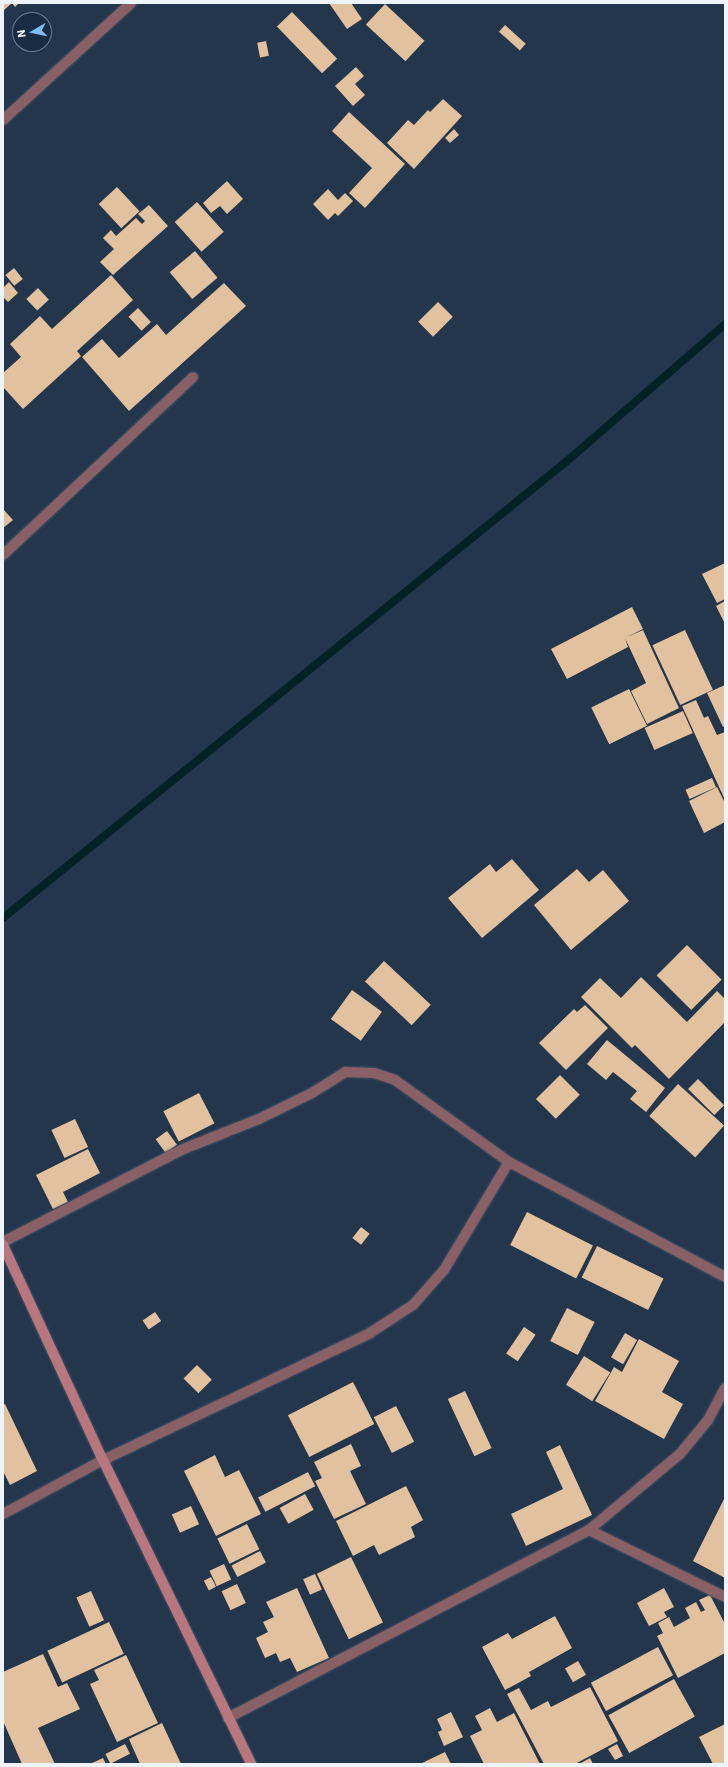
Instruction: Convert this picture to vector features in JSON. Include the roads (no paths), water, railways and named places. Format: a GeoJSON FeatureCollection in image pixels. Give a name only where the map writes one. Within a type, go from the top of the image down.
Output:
{"type":"FeatureCollection","features":[{"type":"Feature","properties":{"kind":"street"},"geometry":{"type":"LineString","coordinates":[[3,120],[132,3]]}},
{"type":"Feature","properties":{"kind":"street"},"geometry":{"type":"LineString","coordinates":[[3,555],[193,377]]}},
{"type":"Feature","properties":{"kind":"street"},"geometry":{"type":"LineString","coordinates":[[3,1242],[180,1150],[259,1119],[312,1093],[346,1072],[374,1073],[395,1080],[509,1162],[725,1277]]}},
{"type":"Feature","properties":{"kind":"street"},"geometry":{"type":"LineString","coordinates":[[3,1514],[102,1460],[370,1333],[413,1305],[444,1270],[509,1162]]}},
{"type":"Feature","properties":{"kind":"street"},"geometry":{"type":"LineString","coordinates":[[3,1246],[102,1460],[251,1764]]}},
{"type":"Feature","properties":{"kind":"street"},"geometry":{"type":"LineString","coordinates":[[228,1718],[589,1530],[680,1454],[708,1420],[725,1388]]}},
{"type":"Feature","properties":{"kind":"street"},"geometry":{"type":"LineString","coordinates":[[589,1530],[725,1597]]}},
{"type":"Feature","properties":{"kind":"waterway"},"geometry":{"type":"LineString","coordinates":[[3,918],[567,461],[725,324]]}}]}
